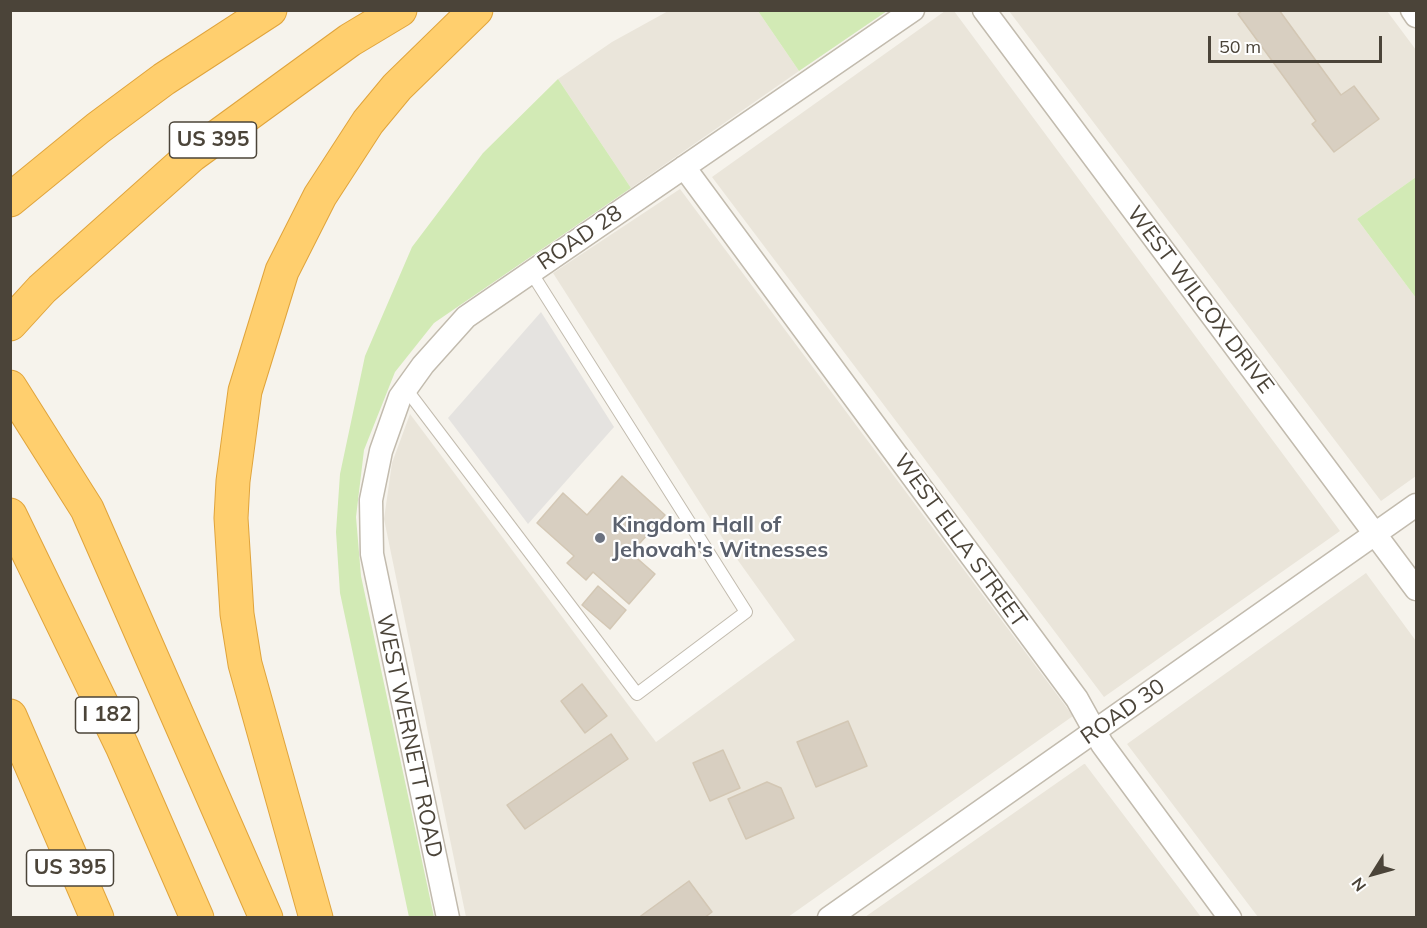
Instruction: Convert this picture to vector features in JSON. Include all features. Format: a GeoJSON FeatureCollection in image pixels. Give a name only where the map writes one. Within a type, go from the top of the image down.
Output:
{"type":"FeatureCollection","features":[{"type":"Feature","properties":{"kind":"highway"},"geometry":{"type":"LineString","coordinates":[[10,200],[98,128],[164,79],[270,10]]}},
{"type":"Feature","properties":{"kind":"highway","name":"US 395"},"geometry":{"type":"LineString","coordinates":[[10,324],[42,289],[192,155],[350,40],[400,10]]}},
{"type":"Feature","properties":{"kind":"highway"},"geometry":{"type":"LineString","coordinates":[[316,918],[245,664],[237,614],[231,518],[233,481],[245,392],[282,272],[320,196],[369,122],[397,87],[476,10]]}},
{"type":"Feature","properties":{"kind":"highway"},"geometry":{"type":"LineString","coordinates":[[10,387],[87,509],[266,918]]}},
{"type":"Feature","properties":{"kind":"highway","name":"I 182"},"geometry":{"type":"LineString","coordinates":[[10,515],[122,746],[197,918]]}},
{"type":"Feature","properties":{"kind":"highway"},"geometry":{"type":"LineString","coordinates":[[10,716],[57,819],[97,918]]}},
{"type":"Feature","properties":{"kind":"highway","name":"US 395"},"geometry":{"type":"LineString","coordinates":[[57,819],[82,918]]}},
{"type":"Feature","properties":{"kind":"street","name":"ROAD 28"},"geometry":{"type":"LineString","coordinates":[[372,554],[371,500],[381,451],[400,397],[423,365],[466,317],[913,10]]}},
{"type":"Feature","properties":{"kind":"street","name":"WEST WILCOX DRIVE"},"geometry":{"type":"LineString","coordinates":[[984,10],[1416,589]]}},
{"type":"Feature","properties":{"kind":"street"},"geometry":{"type":"LineString","coordinates":[[1412,10],[1416,16]]}},
{"type":"Feature","properties":{"kind":"street","name":"WEST ELLA STREET"},"geometry":{"type":"LineString","coordinates":[[684,167],[1077,699],[1102,744],[1230,918]]}},
{"type":"Feature","properties":{"kind":"street","name":"ROAD 30"},"geometry":{"type":"LineString","coordinates":[[829,918],[1416,505]]}},
{"type":"Feature","properties":{"kind":"street","name":"WEST WERNETT ROAD"},"geometry":{"type":"LineString","coordinates":[[372,554],[448,918]]}},
{"type":"Feature","properties":{"kind":"lane"},"geometry":{"type":"LineString","coordinates":[[406,389],[637,694],[746,612],[531,272]]}},
{"type":"Feature","properties":{"kind":"shaded area"},"geometry":{"type":"Polygon","coordinates":[[[670,10],[758,11],[799,71],[631,188],[558,79],[612,42],[670,10]]]}},
{"type":"Feature","properties":{"kind":"shaded area"},"geometry":{"type":"Polygon","coordinates":[[[945,11],[954,11],[1340,531],[1104,697],[712,177],[945,11]]]}},
{"type":"Feature","properties":{"kind":"shaded area"},"geometry":{"type":"Polygon","coordinates":[[[1009,11],[1387,11],[1416,50],[1416,177],[1357,219],[1416,298],[1416,476],[1381,501],[1009,11]]]}},
{"type":"Feature","properties":{"kind":"shaded area"},"geometry":{"type":"Polygon","coordinates":[[[680,189],[1073,716],[788,917],[466,917],[384,519],[392,463],[410,414],[656,742],[795,640],[727,545],[553,273],[680,189]]]}},
{"type":"Feature","properties":{"kind":"shaded area"},"geometry":{"type":"Polygon","coordinates":[[[541,312],[614,427],[528,524],[448,418],[541,312]]]}},
{"type":"Feature","properties":{"kind":"shaded area"},"geometry":{"type":"Polygon","coordinates":[[[1366,573],[1416,641],[1416,917],[1258,917],[1127,744],[1366,573]]]}},
{"type":"Feature","properties":{"kind":"shaded area"},"geometry":{"type":"Polygon","coordinates":[[[1084,764],[1201,917],[865,917],[1084,764]]]}},
{"type":"Feature","properties":{"kind":"green space"},"geometry":{"type":"Polygon","coordinates":[[[758,11],[887,11],[799,71],[758,11]]]}},
{"type":"Feature","properties":{"kind":"green space"},"geometry":{"type":"Polygon","coordinates":[[[558,79],[631,188],[434,323],[395,372],[364,450],[356,517],[361,576],[434,917],[409,917],[340,593],[336,532],[340,474],[365,356],[412,247],[483,153],[558,79]]]}},
{"type":"Feature","properties":{"kind":"green space"},"geometry":{"type":"Polygon","coordinates":[[[1416,177],[1416,298],[1357,219],[1416,177]]]}},
{"type":"Feature","properties":{"kind":"building"},"geometry":{"type":"Polygon","coordinates":[[[1243,10],[1279,10],[1341,95],[1354,86],[1379,119],[1334,152],[1312,124],[1316,121],[1238,14],[1243,10]]]}},
{"type":"Feature","properties":{"kind":"building","name":"Kingdom Hall of Jehovah's Witnesses"},"geometry":{"type":"Polygon","coordinates":[[[622,476],[665,515],[631,553],[655,574],[629,604],[593,572],[586,580],[567,563],[574,556],[537,523],[563,493],[587,515],[622,476]]]}},
{"type":"Feature","properties":{"kind":"building"},"geometry":{"type":"Polygon","coordinates":[[[598,586],[626,610],[610,629],[582,605],[598,586]]]}},
{"type":"Feature","properties":{"kind":"building"},"geometry":{"type":"Polygon","coordinates":[[[582,684],[607,716],[585,733],[561,701],[582,684]]]}},
{"type":"Feature","properties":{"kind":"building"},"geometry":{"type":"Polygon","coordinates":[[[848,721],[867,766],[816,787],[797,742],[848,721]]]}},
{"type":"Feature","properties":{"kind":"building"},"geometry":{"type":"Polygon","coordinates":[[[611,734],[628,759],[525,829],[507,805],[611,734]]]}},
{"type":"Feature","properties":{"kind":"building"},"geometry":{"type":"Polygon","coordinates":[[[723,750],[740,788],[710,801],[693,763],[723,750]]]}},
{"type":"Feature","properties":{"kind":"building"},"geometry":{"type":"Polygon","coordinates":[[[767,782],[781,788],[794,818],[746,839],[728,799],[767,782]]]}},
{"type":"Feature","properties":{"kind":"building"},"geometry":{"type":"Polygon","coordinates":[[[689,881],[712,912],[704,918],[638,918],[689,881]]]}},
{"type":"Feature","properties":{"kind":"place","name":"Kingdom Hall of Jehovah's Witnesses"},"geometry":{"type":"Point","coordinates":[600,538]}}]}
